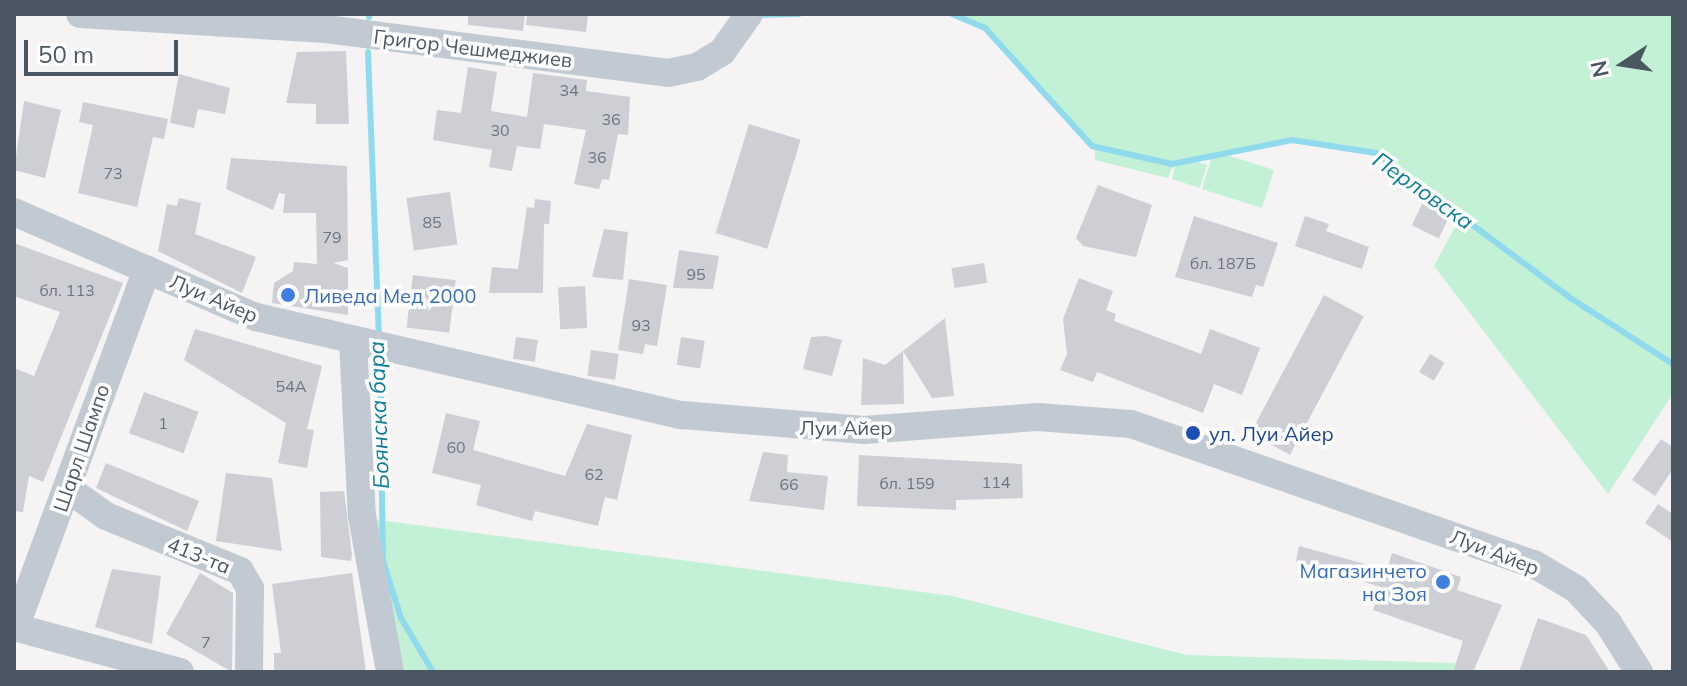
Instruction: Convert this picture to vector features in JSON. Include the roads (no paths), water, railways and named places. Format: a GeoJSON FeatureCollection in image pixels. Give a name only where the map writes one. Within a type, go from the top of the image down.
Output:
{"type":"FeatureCollection","features":[{"type":"Feature","properties":{"kind":"street","name":"Григор Чешмеджиев"},"geometry":{"type":"LineString","coordinates":[[80,14],[326,29],[668,73],[697,67],[747,20]]}},
{"type":"Feature","properties":{"kind":"street","name":"Луи Айер"},"geometry":{"type":"LineString","coordinates":[[14,212],[256,317],[682,415],[775,427],[864,430],[1059,417],[1131,424],[1534,564],[1576,589],[1608,623],[1639,672]]}},
{"type":"Feature","properties":{"kind":"street","name":"Шарл Шампо"},"geometry":{"type":"LineString","coordinates":[[15,627],[147,269]]}},
{"type":"Feature","properties":{"kind":"street"},"geometry":{"type":"LineString","coordinates":[[371,345],[362,516],[390,672]]}},
{"type":"Feature","properties":{"kind":"street","name":"413-та"},"geometry":{"type":"LineString","coordinates":[[68,489],[106,516],[240,571],[250,588],[249,672]]}},
{"type":"Feature","properties":{"kind":"street"},"geometry":{"type":"LineString","coordinates":[[15,627],[180,672]]}},
{"type":"Feature","properties":{"kind":"waterway","name":"Перловска"},"geometry":{"type":"LineString","coordinates":[[756,15],[799,14]]}},
{"type":"Feature","properties":{"kind":"waterway","name":"Перловска"},"geometry":{"type":"LineString","coordinates":[[952,14],[985,28],[1092,146],[1172,164],[1292,140],[1376,153],[1572,299],[1673,364]]}},
{"type":"Feature","properties":{"kind":"waterway","name":"Боянска бара"},"geometry":{"type":"LineString","coordinates":[[368,52],[379,336]]}},
{"type":"Feature","properties":{"kind":"waterway","name":"Боянска бара"},"geometry":{"type":"LineString","coordinates":[[380,352],[383,561],[401,618],[433,672]]}},
{"type":"Feature","properties":{"kind":"place","name":"Ливеда Мед 2000"},"geometry":{"type":"Point","coordinates":[288,295]}},
{"type":"Feature","properties":{"kind":"place","name":"ул. Луи Айер"},"geometry":{"type":"Point","coordinates":[1193,433]}},
{"type":"Feature","properties":{"kind":"place","name":"Магазинчето на Зоя"},"geometry":{"type":"Point","coordinates":[1443,582]}}]}
